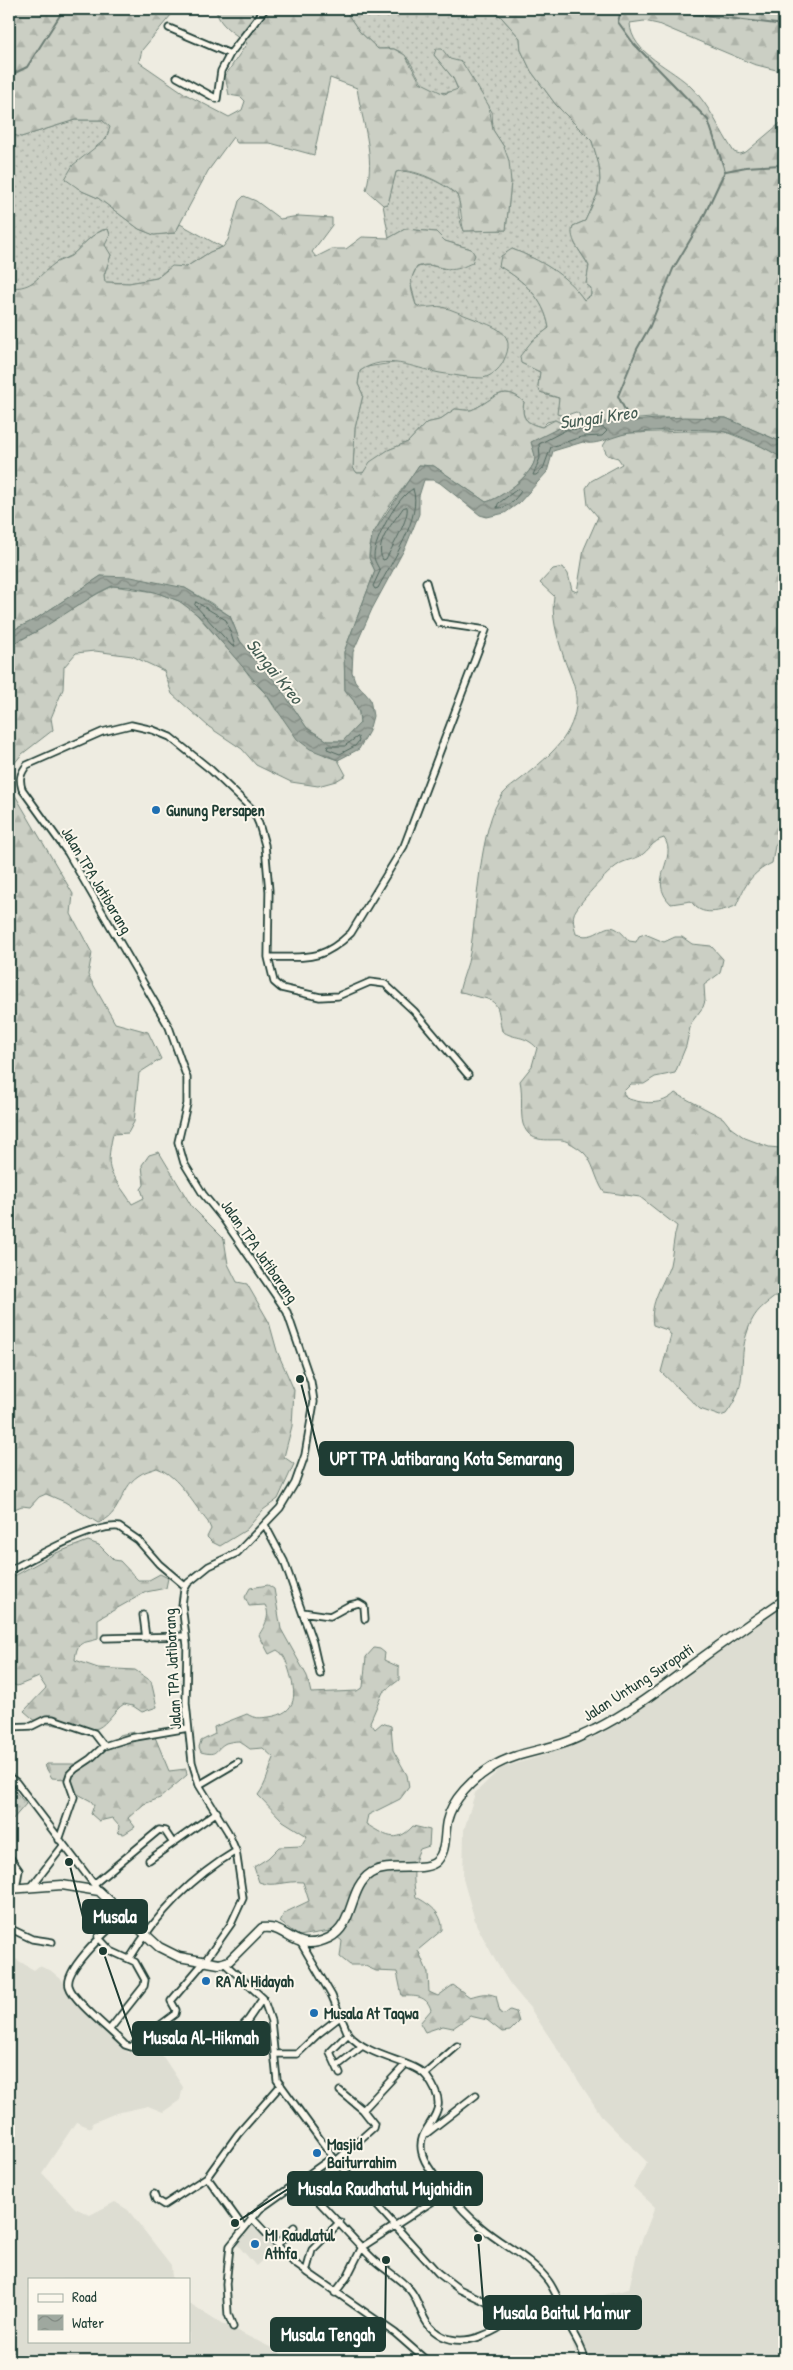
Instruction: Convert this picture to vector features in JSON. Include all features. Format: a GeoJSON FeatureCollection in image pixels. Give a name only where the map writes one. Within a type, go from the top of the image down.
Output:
{"type":"FeatureCollection","features":[{"type":"Feature","properties":{"kind":"main road","name":"Jalan Untung Suropati"},"geometry":{"type":"LineString","coordinates":[[300,1943],[328,1938],[343,1927],[362,1881],[370,1874],[390,1867],[427,1866],[435,1863],[444,1846],[447,1821],[454,1804],[468,1787],[492,1767],[528,1752],[568,1742],[594,1730],[664,1685],[784,1600]]}},
{"type":"Feature","properties":{"kind":"main road"},"geometry":{"type":"LineString","coordinates":[[12,1888],[62,1885],[96,1888],[145,1934],[172,1954],[205,1961],[224,1963],[229,1961],[262,1928],[274,1928],[300,1943]]}},
{"type":"Feature","properties":{"kind":"street"},"geometry":{"type":"LineString","coordinates":[[177,77],[218,99],[221,71],[230,54],[265,9]]}},
{"type":"Feature","properties":{"kind":"street"},"geometry":{"type":"LineString","coordinates":[[169,28],[230,54]]}},
{"type":"Feature","properties":{"kind":"street"},"geometry":{"type":"LineString","coordinates":[[426,582],[439,623],[486,630],[404,846],[350,933],[340,943],[320,956],[268,957],[274,982],[281,988],[320,998],[338,996],[370,982],[385,984],[414,1011],[468,1075]]}},
{"type":"Feature","properties":{"kind":"street","name":"Jalan TPA Jatibarang"},"geometry":{"type":"LineString","coordinates":[[110,2029],[125,2045],[131,2047],[135,2046],[175,2014],[171,2001],[205,1961],[231,1924],[243,1898],[236,1851],[217,1812],[199,1786],[192,1762],[188,1728],[186,1636],[182,1604],[185,1586],[209,1566],[237,1553],[265,1526],[288,1496],[305,1455],[314,1402],[312,1382],[287,1312],[224,1220],[203,1194],[184,1163],[178,1142],[187,1104],[187,1078],[169,1027],[68,853],[22,789],[20,776],[27,765],[102,732],[131,726],[153,730],[170,737],[211,770],[253,810],[265,846],[269,892],[268,957]]}},
{"type":"Feature","properties":{"kind":"street"},"geometry":{"type":"LineString","coordinates":[[9,1571],[64,1543],[113,1526],[122,1528],[138,1540],[160,1564],[185,1586]]}},
{"type":"Feature","properties":{"kind":"street"},"geometry":{"type":"LineString","coordinates":[[265,1526],[284,1561],[302,1612],[320,1674]]}},
{"type":"Feature","properties":{"kind":"street"},"geometry":{"type":"LineString","coordinates":[[302,1612],[330,1616],[350,1605],[359,1603],[364,1606],[365,1619]]}},
{"type":"Feature","properties":{"kind":"street"},"geometry":{"type":"LineString","coordinates":[[143,1615],[146,1638]]}},
{"type":"Feature","properties":{"kind":"street"},"geometry":{"type":"LineString","coordinates":[[105,1638],[186,1636]]}},
{"type":"Feature","properties":{"kind":"street"},"geometry":{"type":"LineString","coordinates":[[9,1727],[32,1726],[46,1719],[52,1719],[94,1733],[104,1746]]}},
{"type":"Feature","properties":{"kind":"street"},"geometry":{"type":"LineString","coordinates":[[58,1840],[74,1797],[73,1788],[68,1780],[70,1774],[104,1746],[130,1738],[188,1728]]}},
{"type":"Feature","properties":{"kind":"street"},"geometry":{"type":"LineString","coordinates":[[199,1786],[238,1762]]}},
{"type":"Feature","properties":{"kind":"street"},"geometry":{"type":"LineString","coordinates":[[9,1777],[16,1782],[96,1888],[159,1830],[165,1831],[173,1843]]}},
{"type":"Feature","properties":{"kind":"street"},"geometry":{"type":"LineString","coordinates":[[149,1860],[217,1812]]}},
{"type":"Feature","properties":{"kind":"street"},"geometry":{"type":"LineString","coordinates":[[32,1886],[63,1846]]}},
{"type":"Feature","properties":{"kind":"street"},"geometry":{"type":"LineString","coordinates":[[130,1958],[145,1934],[189,1885],[212,1865],[236,1851]]}},
{"type":"Feature","properties":{"kind":"street"},"geometry":{"type":"LineString","coordinates":[[9,1856],[19,1870],[12,1888]]}},
{"type":"Feature","properties":{"kind":"street"},"geometry":{"type":"LineString","coordinates":[[98,1937],[111,1951],[130,1958],[140,1968],[145,1983],[110,2029],[75,1996],[68,1984],[74,1969],[98,1937],[125,1915]]}},
{"type":"Feature","properties":{"kind":"street"},"geometry":{"type":"LineString","coordinates":[[9,1928],[32,1939],[52,1942]]}},
{"type":"Feature","properties":{"kind":"street"},"geometry":{"type":"LineString","coordinates":[[300,1943],[332,1996],[348,2034],[360,2047],[425,2074],[435,2088],[439,2102],[435,2116],[425,2134],[422,2154],[448,2192],[482,2228],[508,2245],[540,2272],[548,2282],[585,2361]]}},
{"type":"Feature","properties":{"kind":"street"},"geometry":{"type":"LineString","coordinates":[[224,1963],[263,1998],[271,2021],[275,2075],[281,2085],[334,2159],[394,2227],[438,2273],[451,2284],[515,2316],[538,2323],[564,2313]]}},
{"type":"Feature","properties":{"kind":"street"},"geometry":{"type":"LineString","coordinates":[[221,2048],[248,2020],[263,1998]]}},
{"type":"Feature","properties":{"kind":"street"},"geometry":{"type":"LineString","coordinates":[[274,2054],[297,2054],[341,2016]]}},
{"type":"Feature","properties":{"kind":"street"},"geometry":{"type":"LineString","coordinates":[[340,2074],[330,2054],[331,2050],[348,2034]]}},
{"type":"Feature","properties":{"kind":"street"},"geometry":{"type":"LineString","coordinates":[[425,2074],[457,2046]]}},
{"type":"Feature","properties":{"kind":"street"},"geometry":{"type":"LineString","coordinates":[[337,2066],[360,2047]]}},
{"type":"Feature","properties":{"kind":"street"},"geometry":{"type":"LineString","coordinates":[[363,2110],[405,2065]]}},
{"type":"Feature","properties":{"kind":"street"},"geometry":{"type":"LineString","coordinates":[[154,2194],[156,2200],[164,2205],[207,2177],[238,2134],[281,2085]]}},
{"type":"Feature","properties":{"kind":"street"},"geometry":{"type":"LineString","coordinates":[[233,2326],[228,2314],[226,2265],[230,2246],[243,2227],[251,2217],[298,2180],[334,2159],[373,2128],[371,2120],[363,2110],[340,2091]]}},
{"type":"Feature","properties":{"kind":"street"},"geometry":{"type":"LineString","coordinates":[[425,2134],[476,2095]]}},
{"type":"Feature","properties":{"kind":"street"},"geometry":{"type":"LineString","coordinates":[[207,2177],[243,2227]]}},
{"type":"Feature","properties":{"kind":"street"},"geometry":{"type":"LineString","coordinates":[[298,2180],[362,2247],[411,2291],[421,2316],[439,2334],[446,2338],[474,2339],[508,2322],[515,2316]]}},
{"type":"Feature","properties":{"kind":"street"},"geometry":{"type":"LineString","coordinates":[[335,2293],[347,2277],[362,2247],[448,2192]]}},
{"type":"Feature","properties":{"kind":"street"},"geometry":{"type":"LineString","coordinates":[[251,2217],[306,2272],[395,2333],[427,2361]]}},
{"type":"Feature","properties":{"kind":"street"},"geometry":{"type":"LineString","coordinates":[[306,2272],[312,2250],[340,2222]]}},
{"type":"Feature","properties":{"kind":"street"},"geometry":{"type":"LineString","coordinates":[[277,2245],[294,2227]]}},
{"type":"Feature","properties":{"kind":"shaded area"},"geometry":{"type":"Polygon","coordinates":[[[784,1602],[784,2361],[578,2361],[571,2339],[578,2319],[599,2296],[629,2289],[637,2253],[655,2207],[633,2187],[647,2162],[603,2118],[530,2008],[510,1984],[495,1960],[476,1924],[463,1879],[464,1830],[475,1793],[501,1768],[558,1751],[599,1735],[725,1647],[755,1621],[784,1602]]]}},
{"type":"Feature","properties":{"kind":"shaded area"},"geometry":{"type":"Polygon","coordinates":[[[9,1955],[34,1970],[39,1966],[50,1970],[62,1980],[68,1992],[129,2053],[155,2033],[162,2049],[160,2052],[183,2087],[180,2100],[163,2112],[148,2106],[116,2113],[92,2123],[93,2126],[91,2128],[76,2122],[42,2173],[75,2208],[90,2215],[115,2202],[128,2210],[171,2265],[172,2278],[28,2278],[28,2342],[190,2342],[190,2304],[223,2324],[278,2351],[288,2361],[9,2361],[9,1955]]]}},
{"type":"Feature","properties":{"kind":"shaded area","name":"MI Raudlatul Athfa"},"geometry":{"type":"Polygon","coordinates":[[[253,2222],[276,2247],[256,2266],[234,2241],[253,2222]]]}},
{"type":"Feature","properties":{"kind":"green space"},"geometry":{"type":"Polygon","coordinates":[[[9,9],[176,9],[142,50],[139,62],[187,95],[229,117],[242,110],[245,101],[241,97],[229,95],[225,76],[247,43],[223,24],[217,15],[216,9],[344,9],[359,31],[378,49],[394,49],[405,55],[420,82],[444,94],[458,89],[453,78],[434,55],[436,49],[442,49],[450,59],[462,62],[489,106],[493,130],[504,147],[509,161],[511,182],[506,230],[464,231],[457,195],[437,181],[411,172],[396,172],[388,204],[383,205],[366,190],[369,177],[369,152],[357,88],[330,78],[314,155],[270,143],[237,143],[233,137],[208,171],[175,233],[154,235],[139,229],[98,198],[82,191],[65,179],[73,165],[106,139],[110,127],[102,120],[75,120],[21,137],[9,134],[9,9]]]}},
{"type":"Feature","properties":{"kind":"green space"},"geometry":{"type":"Polygon","coordinates":[[[344,9],[494,9],[520,38],[521,50],[531,71],[556,105],[592,141],[599,165],[600,180],[597,195],[585,221],[573,226],[575,244],[589,266],[586,284],[591,288],[591,295],[584,300],[569,283],[552,269],[512,249],[499,266],[524,284],[538,299],[543,308],[549,328],[532,341],[521,363],[540,372],[538,386],[546,395],[559,398],[558,414],[564,416],[561,423],[555,420],[547,422],[542,427],[528,422],[523,412],[524,402],[509,393],[503,393],[471,410],[455,409],[439,420],[426,423],[408,442],[388,450],[363,473],[357,473],[353,468],[355,428],[363,395],[358,384],[360,371],[366,367],[400,362],[465,377],[442,307],[421,308],[416,305],[410,281],[417,267],[429,265],[449,270],[471,249],[445,241],[436,232],[405,229],[389,238],[383,205],[388,204],[396,172],[410,172],[430,178],[454,193],[459,199],[459,216],[464,231],[506,230],[511,182],[504,147],[493,130],[492,112],[472,78],[434,55],[453,78],[458,90],[443,93],[432,91],[424,85],[403,54],[394,49],[378,49],[359,31],[344,9]]]}},
{"type":"Feature","properties":{"kind":"green space"},"geometry":{"type":"Polygon","coordinates":[[[494,9],[784,9],[784,72],[753,64],[658,24],[644,21],[630,23],[632,34],[645,52],[684,81],[698,95],[710,111],[734,152],[740,154],[746,152],[784,120],[784,443],[726,418],[651,418],[581,424],[579,414],[576,412],[564,416],[557,414],[559,398],[540,392],[538,386],[540,372],[521,363],[520,356],[532,341],[549,328],[546,317],[538,299],[531,291],[517,278],[499,266],[501,256],[512,249],[522,253],[561,275],[584,300],[591,295],[591,288],[586,284],[589,266],[574,242],[572,231],[573,226],[585,221],[597,195],[600,180],[599,165],[592,141],[556,105],[531,71],[521,50],[520,38],[494,9]]]}},
{"type":"Feature","properties":{"kind":"green space"},"geometry":{"type":"Polygon","coordinates":[[[75,120],[102,120],[111,127],[106,139],[91,152],[82,191],[98,198],[139,229],[154,235],[175,233],[180,224],[222,247],[186,267],[166,270],[157,278],[129,283],[105,282],[104,275],[111,255],[104,245],[110,235],[108,229],[102,230],[91,237],[72,255],[55,263],[33,284],[23,288],[9,288],[9,215],[13,210],[9,198],[9,134],[21,137],[75,120]]]}},
{"type":"Feature","properties":{"kind":"green space"},"geometry":{"type":"Polygon","coordinates":[[[244,196],[256,201],[280,219],[299,216],[332,218],[332,225],[312,252],[316,257],[332,249],[346,249],[362,237],[389,238],[405,229],[436,232],[445,241],[471,249],[475,255],[472,263],[458,269],[429,265],[417,267],[411,281],[413,295],[416,305],[446,308],[488,324],[502,332],[508,344],[503,362],[489,376],[483,378],[440,373],[390,362],[370,366],[360,371],[358,384],[363,395],[355,428],[353,468],[357,473],[363,473],[370,462],[388,450],[408,442],[426,423],[439,420],[455,409],[471,410],[503,393],[516,396],[524,402],[523,412],[528,422],[542,427],[555,420],[561,423],[559,429],[532,442],[535,458],[529,471],[515,485],[492,500],[486,502],[434,466],[419,465],[388,509],[370,544],[369,558],[375,571],[344,652],[345,690],[354,701],[359,713],[360,723],[343,741],[328,741],[307,728],[278,685],[240,641],[230,616],[185,588],[101,576],[34,620],[9,632],[9,288],[18,288],[30,284],[56,263],[71,256],[92,236],[108,229],[110,235],[105,245],[111,255],[104,275],[105,282],[129,283],[157,278],[172,266],[186,267],[210,252],[223,247],[228,240],[239,201],[244,196]]]}},
{"type":"Feature","properties":{"kind":"green space"},"geometry":{"type":"Polygon","coordinates":[[[723,431],[764,447],[784,459],[784,732],[780,737],[780,765],[784,786],[784,834],[775,846],[772,863],[754,875],[742,892],[736,906],[711,912],[700,910],[691,901],[671,904],[664,895],[661,886],[668,854],[668,846],[664,838],[656,841],[640,856],[623,862],[608,873],[580,904],[573,919],[576,934],[592,935],[608,927],[621,932],[629,941],[636,942],[639,936],[645,934],[664,942],[675,937],[682,937],[692,944],[711,946],[723,959],[720,973],[704,985],[705,1001],[703,1007],[691,1023],[686,1046],[675,1073],[655,1077],[644,1084],[631,1084],[623,1092],[626,1098],[652,1103],[664,1100],[675,1093],[723,1118],[731,1128],[745,1138],[769,1147],[780,1148],[784,1145],[784,1288],[759,1310],[751,1322],[743,1352],[741,1382],[738,1392],[726,1414],[720,1416],[700,1409],[661,1372],[671,1335],[667,1330],[653,1325],[652,1317],[657,1294],[670,1265],[677,1226],[640,1197],[604,1192],[586,1155],[575,1146],[562,1140],[544,1140],[530,1135],[522,1119],[520,1081],[532,1066],[537,1048],[524,1039],[502,1031],[498,1008],[492,1001],[459,992],[470,953],[484,847],[495,808],[505,792],[556,748],[569,729],[576,706],[576,693],[555,626],[554,596],[540,583],[553,569],[563,567],[568,574],[572,590],[577,592],[584,549],[598,517],[588,505],[586,488],[591,481],[622,464],[618,458],[607,455],[603,446],[609,437],[629,433],[723,431]]]}},
{"type":"Feature","properties":{"kind":"green space"},"geometry":{"type":"Polygon","coordinates":[[[113,586],[155,592],[179,601],[191,608],[266,694],[276,710],[326,756],[338,760],[346,775],[336,781],[318,786],[291,782],[256,765],[242,749],[209,727],[172,694],[164,671],[132,656],[95,651],[76,653],[64,667],[63,689],[51,718],[53,730],[22,754],[9,770],[9,646],[113,586]]]}},
{"type":"Feature","properties":{"kind":"green space"},"geometry":{"type":"Polygon","coordinates":[[[9,785],[73,894],[71,914],[92,953],[88,975],[115,1023],[148,1032],[161,1059],[139,1073],[134,1122],[128,1133],[113,1134],[109,1158],[111,1172],[132,1204],[144,1198],[141,1189],[144,1185],[142,1165],[149,1155],[159,1152],[192,1207],[224,1239],[228,1264],[237,1282],[247,1284],[269,1322],[277,1351],[294,1390],[292,1426],[284,1457],[294,1464],[278,1499],[263,1510],[246,1530],[220,1546],[207,1537],[211,1529],[208,1522],[185,1491],[172,1477],[157,1468],[142,1473],[132,1481],[112,1514],[98,1523],[65,1502],[46,1494],[39,1497],[30,1507],[22,1506],[9,1511],[9,785]]]}},
{"type":"Feature","properties":{"kind":"green space"},"geometry":{"type":"Polygon","coordinates":[[[88,1541],[99,1545],[114,1560],[120,1561],[138,1580],[149,1580],[160,1574],[168,1578],[166,1588],[146,1592],[98,1619],[98,1639],[81,1644],[77,1649],[75,1660],[98,1668],[135,1670],[151,1681],[157,1707],[142,1712],[133,1706],[124,1704],[101,1726],[92,1729],[85,1730],[39,1724],[24,1711],[46,1688],[39,1677],[17,1686],[9,1683],[9,1579],[56,1553],[88,1541]]]}},
{"type":"Feature","properties":{"kind":"green space"},"geometry":{"type":"Polygon","coordinates":[[[268,1585],[274,1589],[281,1629],[307,1676],[311,1693],[357,1691],[363,1687],[366,1657],[374,1648],[380,1649],[385,1653],[384,1660],[399,1667],[399,1680],[383,1692],[370,1722],[375,1729],[382,1723],[391,1726],[393,1750],[407,1775],[409,1787],[400,1799],[368,1815],[366,1824],[379,1832],[396,1837],[407,1832],[413,1826],[430,1830],[429,1846],[420,1849],[417,1854],[414,1873],[416,1897],[438,1914],[442,1924],[442,1930],[418,1950],[428,1973],[429,1992],[438,1996],[453,1985],[470,1997],[483,1994],[496,1996],[500,2013],[505,2014],[510,2010],[516,2012],[519,2022],[510,2031],[502,2032],[487,2020],[470,2016],[453,2028],[443,2026],[425,2032],[420,2023],[431,2010],[429,2005],[427,2001],[420,1997],[402,1996],[397,1972],[376,1971],[363,1965],[350,1965],[340,1957],[342,1941],[330,1931],[299,1936],[280,1922],[284,1913],[309,1901],[303,1882],[265,1884],[259,1882],[254,1867],[268,1858],[279,1847],[301,1846],[307,1836],[283,1821],[258,1795],[274,1758],[263,1748],[250,1749],[239,1741],[226,1743],[211,1754],[201,1752],[199,1747],[201,1741],[215,1734],[214,1727],[247,1714],[258,1718],[279,1715],[286,1711],[293,1701],[293,1686],[285,1658],[277,1650],[269,1654],[259,1635],[265,1624],[267,1609],[265,1605],[249,1606],[245,1597],[250,1588],[268,1585]]]}},
{"type":"Feature","properties":{"kind":"green space"},"geometry":{"type":"Polygon","coordinates":[[[134,1732],[155,1737],[169,1771],[186,1769],[187,1775],[160,1798],[144,1804],[128,1818],[135,1827],[124,1834],[118,1833],[119,1826],[112,1818],[99,1821],[91,1814],[94,1805],[91,1801],[76,1793],[66,1779],[52,1778],[45,1766],[47,1764],[90,1764],[119,1735],[134,1732]]]}},
{"type":"Feature","properties":{"kind":"green space"},"geometry":{"type":"Polygon","coordinates":[[[9,1784],[26,1804],[12,1820],[9,1820],[9,1784]]]}},
{"type":"Feature","properties":{"kind":"water"},"geometry":{"type":"Polygon","coordinates":[[[684,417],[726,418],[784,443],[784,459],[745,439],[721,431],[710,430],[630,433],[593,443],[583,442],[553,451],[547,472],[519,503],[505,513],[487,517],[480,515],[440,483],[434,480],[424,480],[419,496],[419,514],[406,546],[372,609],[353,652],[352,672],[355,681],[370,699],[373,716],[369,731],[359,749],[338,760],[310,749],[297,739],[266,694],[199,616],[179,601],[155,592],[112,586],[9,646],[9,632],[34,620],[101,576],[131,577],[185,588],[230,616],[240,641],[278,685],[307,728],[328,741],[343,741],[360,723],[359,712],[354,701],[345,690],[344,652],[375,571],[369,558],[372,535],[419,465],[434,466],[486,502],[507,491],[529,471],[535,458],[531,442],[563,426],[684,417]]]}},
{"type":"Feature","properties":{"kind":"waterway"},"geometry":{"type":"LineString","coordinates":[[9,76],[27,67],[64,9]]}},
{"type":"Feature","properties":{"kind":"waterway","name":"Sungai Kreo"},"geometry":{"type":"LineString","coordinates":[[625,9],[621,10],[618,22],[634,44],[708,120],[725,171],[702,220],[673,269],[650,326],[637,349],[618,396],[630,420]]}},
{"type":"Feature","properties":{"kind":"waterway"},"geometry":{"type":"LineString","coordinates":[[654,9],[784,25]]}},
{"type":"Feature","properties":{"kind":"waterway"},"geometry":{"type":"LineString","coordinates":[[726,171],[746,167],[780,165],[784,162]]}},
{"type":"Feature","properties":{"kind":"place","name":"Gunung Persapen"},"geometry":{"type":"Point","coordinates":[156,810]}},
{"type":"Feature","properties":{"kind":"place","name":"UPT TPA Jatibarang Kota Semarang"},"geometry":{"type":"Point","coordinates":[300,1379]}},
{"type":"Feature","properties":{"kind":"place","name":"Musala"},"geometry":{"type":"Point","coordinates":[69,1862]}},
{"type":"Feature","properties":{"kind":"place","name":"Musala Al-Hikmah"},"geometry":{"type":"Point","coordinates":[103,1951]}},
{"type":"Feature","properties":{"kind":"place","name":"RA Al Hidayah"},"geometry":{"type":"Point","coordinates":[206,1981]}},
{"type":"Feature","properties":{"kind":"place","name":"Musala At Taqwa"},"geometry":{"type":"Point","coordinates":[314,2013]}},
{"type":"Feature","properties":{"kind":"place","name":"Masjid Baiturrahim"},"geometry":{"type":"Point","coordinates":[317,2153]}},
{"type":"Feature","properties":{"kind":"place","name":"Musala Raudhatul Mujahidin"},"geometry":{"type":"Point","coordinates":[235,2223]}},
{"type":"Feature","properties":{"kind":"place","name":"Musala Baitul Ma'mur"},"geometry":{"type":"Point","coordinates":[478,2238]}},
{"type":"Feature","properties":{"kind":"place","name":"MI Raudlatul Athfa"},"geometry":{"type":"Point","coordinates":[255,2244]}},
{"type":"Feature","properties":{"kind":"place","name":"Musala Tengah"},"geometry":{"type":"Point","coordinates":[386,2260]}}]}
